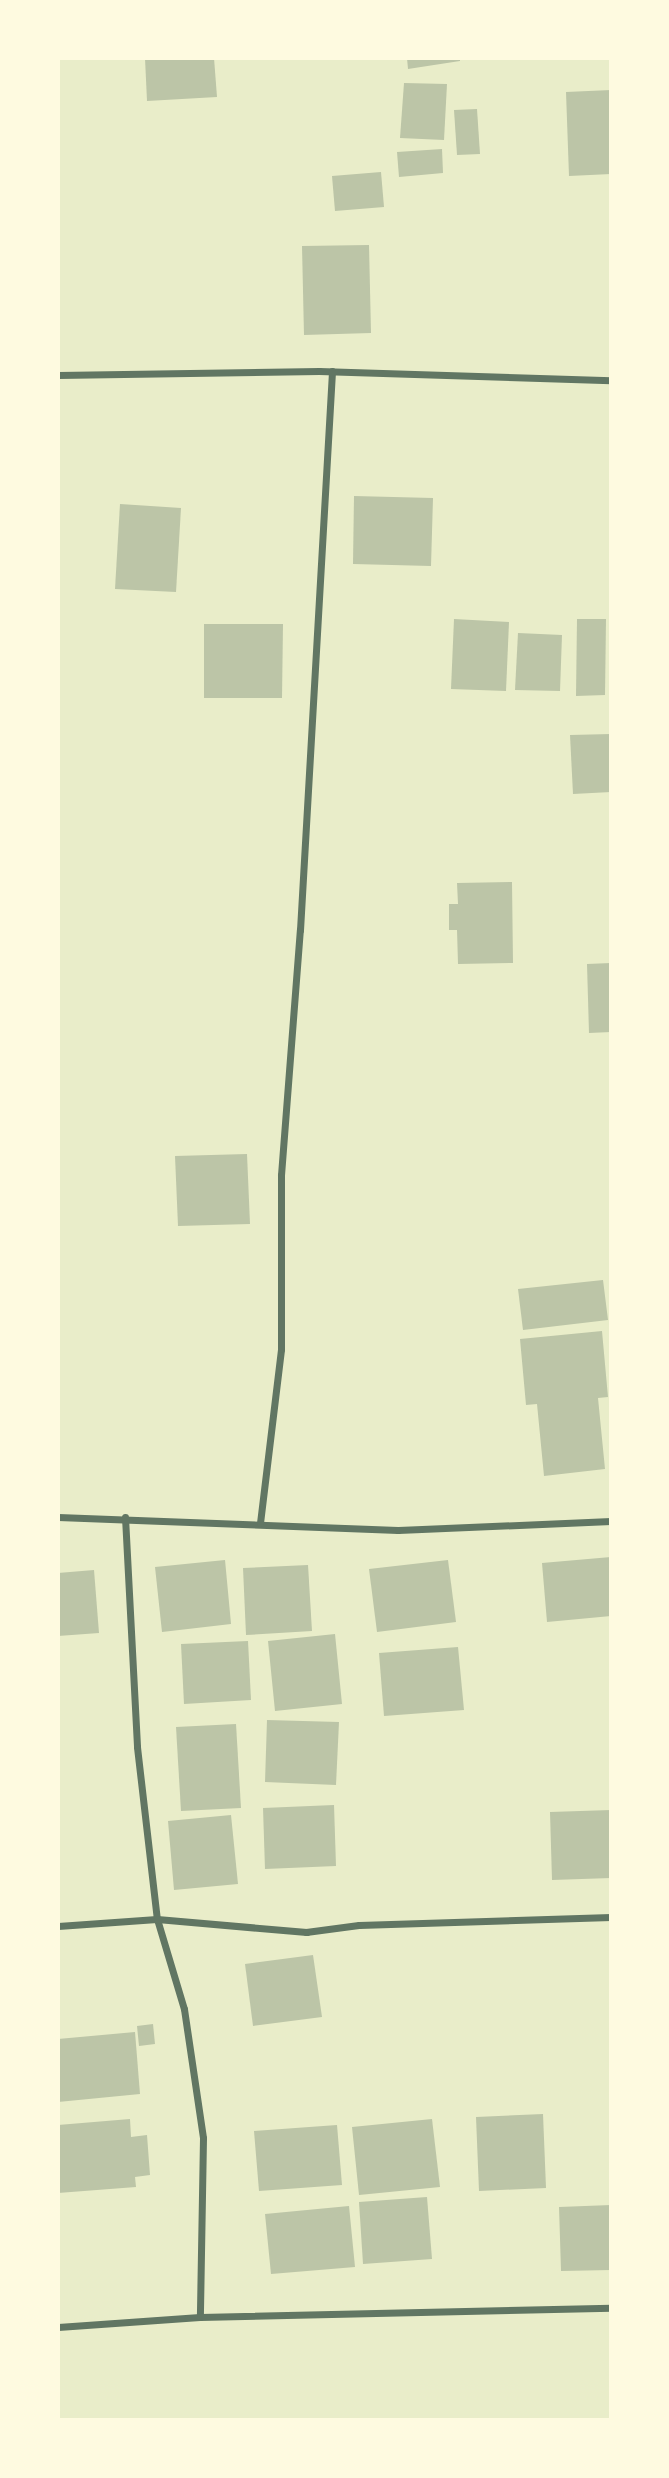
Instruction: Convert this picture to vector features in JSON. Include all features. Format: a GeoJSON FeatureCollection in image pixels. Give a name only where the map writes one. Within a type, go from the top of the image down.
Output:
{"type":"FeatureCollection","features":[{"type":"Feature","properties":{"kind":"street"},"geometry":{"type":"LineString","coordinates":[[58,375],[332,371],[611,380]]}},
{"type":"Feature","properties":{"kind":"street"},"geometry":{"type":"LineString","coordinates":[[260,1523],[281,1349],[281,1175],[302,890],[332,371]]}},
{"type":"Feature","properties":{"kind":"street"},"geometry":{"type":"LineString","coordinates":[[58,1517],[125,1517],[398,1530],[611,1521]]}},
{"type":"Feature","properties":{"kind":"street"},"geometry":{"type":"LineString","coordinates":[[125,1517],[136,1747],[157,1919],[184,2009],[203,2138],[200,2317]]}},
{"type":"Feature","properties":{"kind":"street"},"geometry":{"type":"LineString","coordinates":[[58,1926],[157,1919],[306,1932],[359,1925],[611,1917]]}},
{"type":"Feature","properties":{"kind":"street"},"geometry":{"type":"LineString","coordinates":[[58,2327],[200,2317],[611,2308]]}},
{"type":"Feature","properties":{"kind":"building"},"geometry":{"type":"Polygon","coordinates":[[[145,58],[214,58],[217,97],[147,101],[145,58]]]}},
{"type":"Feature","properties":{"kind":"building"},"geometry":{"type":"Polygon","coordinates":[[[407,58],[460,58],[460,61],[408,69],[407,58]]]}},
{"type":"Feature","properties":{"kind":"building"},"geometry":{"type":"Polygon","coordinates":[[[404,83],[447,84],[444,140],[400,138],[404,83]]]}},
{"type":"Feature","properties":{"kind":"building"},"geometry":{"type":"Polygon","coordinates":[[[611,90],[611,174],[569,176],[566,92],[611,90]]]}},
{"type":"Feature","properties":{"kind":"building"},"geometry":{"type":"Polygon","coordinates":[[[477,109],[480,154],[457,155],[454,110],[477,109]]]}},
{"type":"Feature","properties":{"kind":"building"},"geometry":{"type":"Polygon","coordinates":[[[442,149],[443,173],[399,177],[397,152],[442,149]]]}},
{"type":"Feature","properties":{"kind":"building"},"geometry":{"type":"Polygon","coordinates":[[[381,172],[384,207],[335,211],[332,176],[381,172]]]}},
{"type":"Feature","properties":{"kind":"building"},"geometry":{"type":"Polygon","coordinates":[[[369,245],[371,333],[304,335],[302,246],[369,245]]]}},
{"type":"Feature","properties":{"kind":"building"},"geometry":{"type":"Polygon","coordinates":[[[354,496],[433,498],[431,566],[353,564],[354,496]]]}},
{"type":"Feature","properties":{"kind":"building"},"geometry":{"type":"Polygon","coordinates":[[[120,504],[181,508],[176,592],[115,589],[120,504]]]}},
{"type":"Feature","properties":{"kind":"building"},"geometry":{"type":"Polygon","coordinates":[[[454,619],[509,622],[506,691],[451,689],[454,619]]]}},
{"type":"Feature","properties":{"kind":"building"},"geometry":{"type":"Polygon","coordinates":[[[577,619],[606,619],[605,695],[576,696],[577,619]]]}},
{"type":"Feature","properties":{"kind":"building"},"geometry":{"type":"Polygon","coordinates":[[[204,624],[283,624],[282,698],[204,698],[204,624]]]}},
{"type":"Feature","properties":{"kind":"building"},"geometry":{"type":"Polygon","coordinates":[[[518,633],[562,635],[560,691],[515,690],[518,633]]]}},
{"type":"Feature","properties":{"kind":"building"},"geometry":{"type":"Polygon","coordinates":[[[611,734],[611,792],[573,794],[570,735],[611,734]]]}},
{"type":"Feature","properties":{"kind":"building"},"geometry":{"type":"Polygon","coordinates":[[[512,882],[513,963],[458,964],[457,930],[449,930],[449,904],[458,904],[457,883],[512,882]]]}},
{"type":"Feature","properties":{"kind":"building"},"geometry":{"type":"Polygon","coordinates":[[[611,963],[611,1032],[589,1033],[587,964],[611,963]]]}},
{"type":"Feature","properties":{"kind":"building"},"geometry":{"type":"Polygon","coordinates":[[[247,1154],[250,1224],[178,1226],[175,1156],[247,1154]]]}},
{"type":"Feature","properties":{"kind":"building"},"geometry":{"type":"Polygon","coordinates":[[[603,1280],[608,1320],[523,1330],[518,1289],[603,1280]]]}},
{"type":"Feature","properties":{"kind":"building"},"geometry":{"type":"Polygon","coordinates":[[[602,1331],[608,1397],[598,1398],[605,1469],[544,1476],[537,1404],[526,1405],[520,1339],[602,1331]]]}},
{"type":"Feature","properties":{"kind":"building"},"geometry":{"type":"Polygon","coordinates":[[[611,1557],[611,1616],[547,1622],[542,1563],[611,1557]]]}},
{"type":"Feature","properties":{"kind":"building"},"geometry":{"type":"Polygon","coordinates":[[[225,1560],[231,1624],[162,1632],[155,1567],[225,1560]]]}},
{"type":"Feature","properties":{"kind":"building"},"geometry":{"type":"Polygon","coordinates":[[[448,1560],[456,1622],[377,1632],[369,1569],[448,1560]]]}},
{"type":"Feature","properties":{"kind":"building"},"geometry":{"type":"Polygon","coordinates":[[[308,1565],[312,1631],[246,1635],[243,1568],[308,1565]]]}},
{"type":"Feature","properties":{"kind":"building"},"geometry":{"type":"Polygon","coordinates":[[[94,1570],[99,1633],[58,1636],[58,1573],[94,1570]]]}},
{"type":"Feature","properties":{"kind":"building"},"geometry":{"type":"Polygon","coordinates":[[[335,1634],[342,1704],[275,1711],[268,1641],[335,1634]]]}},
{"type":"Feature","properties":{"kind":"building"},"geometry":{"type":"Polygon","coordinates":[[[248,1641],[251,1700],[184,1704],[181,1644],[248,1641]]]}},
{"type":"Feature","properties":{"kind":"building"},"geometry":{"type":"Polygon","coordinates":[[[458,1647],[464,1710],[384,1716],[379,1653],[458,1647]]]}},
{"type":"Feature","properties":{"kind":"building"},"geometry":{"type":"Polygon","coordinates":[[[267,1720],[339,1722],[336,1785],[265,1782],[267,1720]]]}},
{"type":"Feature","properties":{"kind":"building"},"geometry":{"type":"Polygon","coordinates":[[[236,1724],[241,1808],[181,1811],[176,1727],[236,1724]]]}},
{"type":"Feature","properties":{"kind":"building"},"geometry":{"type":"Polygon","coordinates":[[[334,1805],[336,1866],[265,1869],[263,1808],[334,1805]]]}},
{"type":"Feature","properties":{"kind":"building"},"geometry":{"type":"Polygon","coordinates":[[[611,1810],[611,1878],[552,1880],[550,1812],[611,1810]]]}},
{"type":"Feature","properties":{"kind":"building"},"geometry":{"type":"Polygon","coordinates":[[[231,1815],[238,1884],[174,1890],[168,1821],[231,1815]]]}},
{"type":"Feature","properties":{"kind":"building"},"geometry":{"type":"Polygon","coordinates":[[[313,1955],[322,2017],[253,2026],[245,1964],[313,1955]]]}},
{"type":"Feature","properties":{"kind":"building"},"geometry":{"type":"Polygon","coordinates":[[[153,2024],[155,2044],[139,2046],[137,2026],[153,2024]]]}},
{"type":"Feature","properties":{"kind":"building"},"geometry":{"type":"Polygon","coordinates":[[[135,2032],[140,2094],[58,2102],[58,2039],[135,2032]]]}},
{"type":"Feature","properties":{"kind":"building"},"geometry":{"type":"Polygon","coordinates":[[[543,2114],[546,2188],[479,2191],[476,2117],[543,2114]]]}},
{"type":"Feature","properties":{"kind":"building"},"geometry":{"type":"Polygon","coordinates":[[[130,2119],[131,2137],[147,2135],[150,2175],[135,2177],[136,2187],[58,2193],[58,2125],[130,2119]]]}},
{"type":"Feature","properties":{"kind":"building"},"geometry":{"type":"Polygon","coordinates":[[[432,2119],[440,2187],[359,2195],[352,2127],[432,2119]]]}},
{"type":"Feature","properties":{"kind":"building"},"geometry":{"type":"Polygon","coordinates":[[[337,2125],[342,2185],[259,2191],[254,2131],[337,2125]]]}},
{"type":"Feature","properties":{"kind":"building"},"geometry":{"type":"Polygon","coordinates":[[[427,2197],[432,2259],[363,2264],[359,2202],[427,2197]]]}},
{"type":"Feature","properties":{"kind":"building"},"geometry":{"type":"Polygon","coordinates":[[[611,2205],[611,2270],[561,2271],[559,2207],[611,2205]]]}},
{"type":"Feature","properties":{"kind":"building"},"geometry":{"type":"Polygon","coordinates":[[[349,2206],[355,2267],[271,2274],[265,2214],[349,2206]]]}}]}
